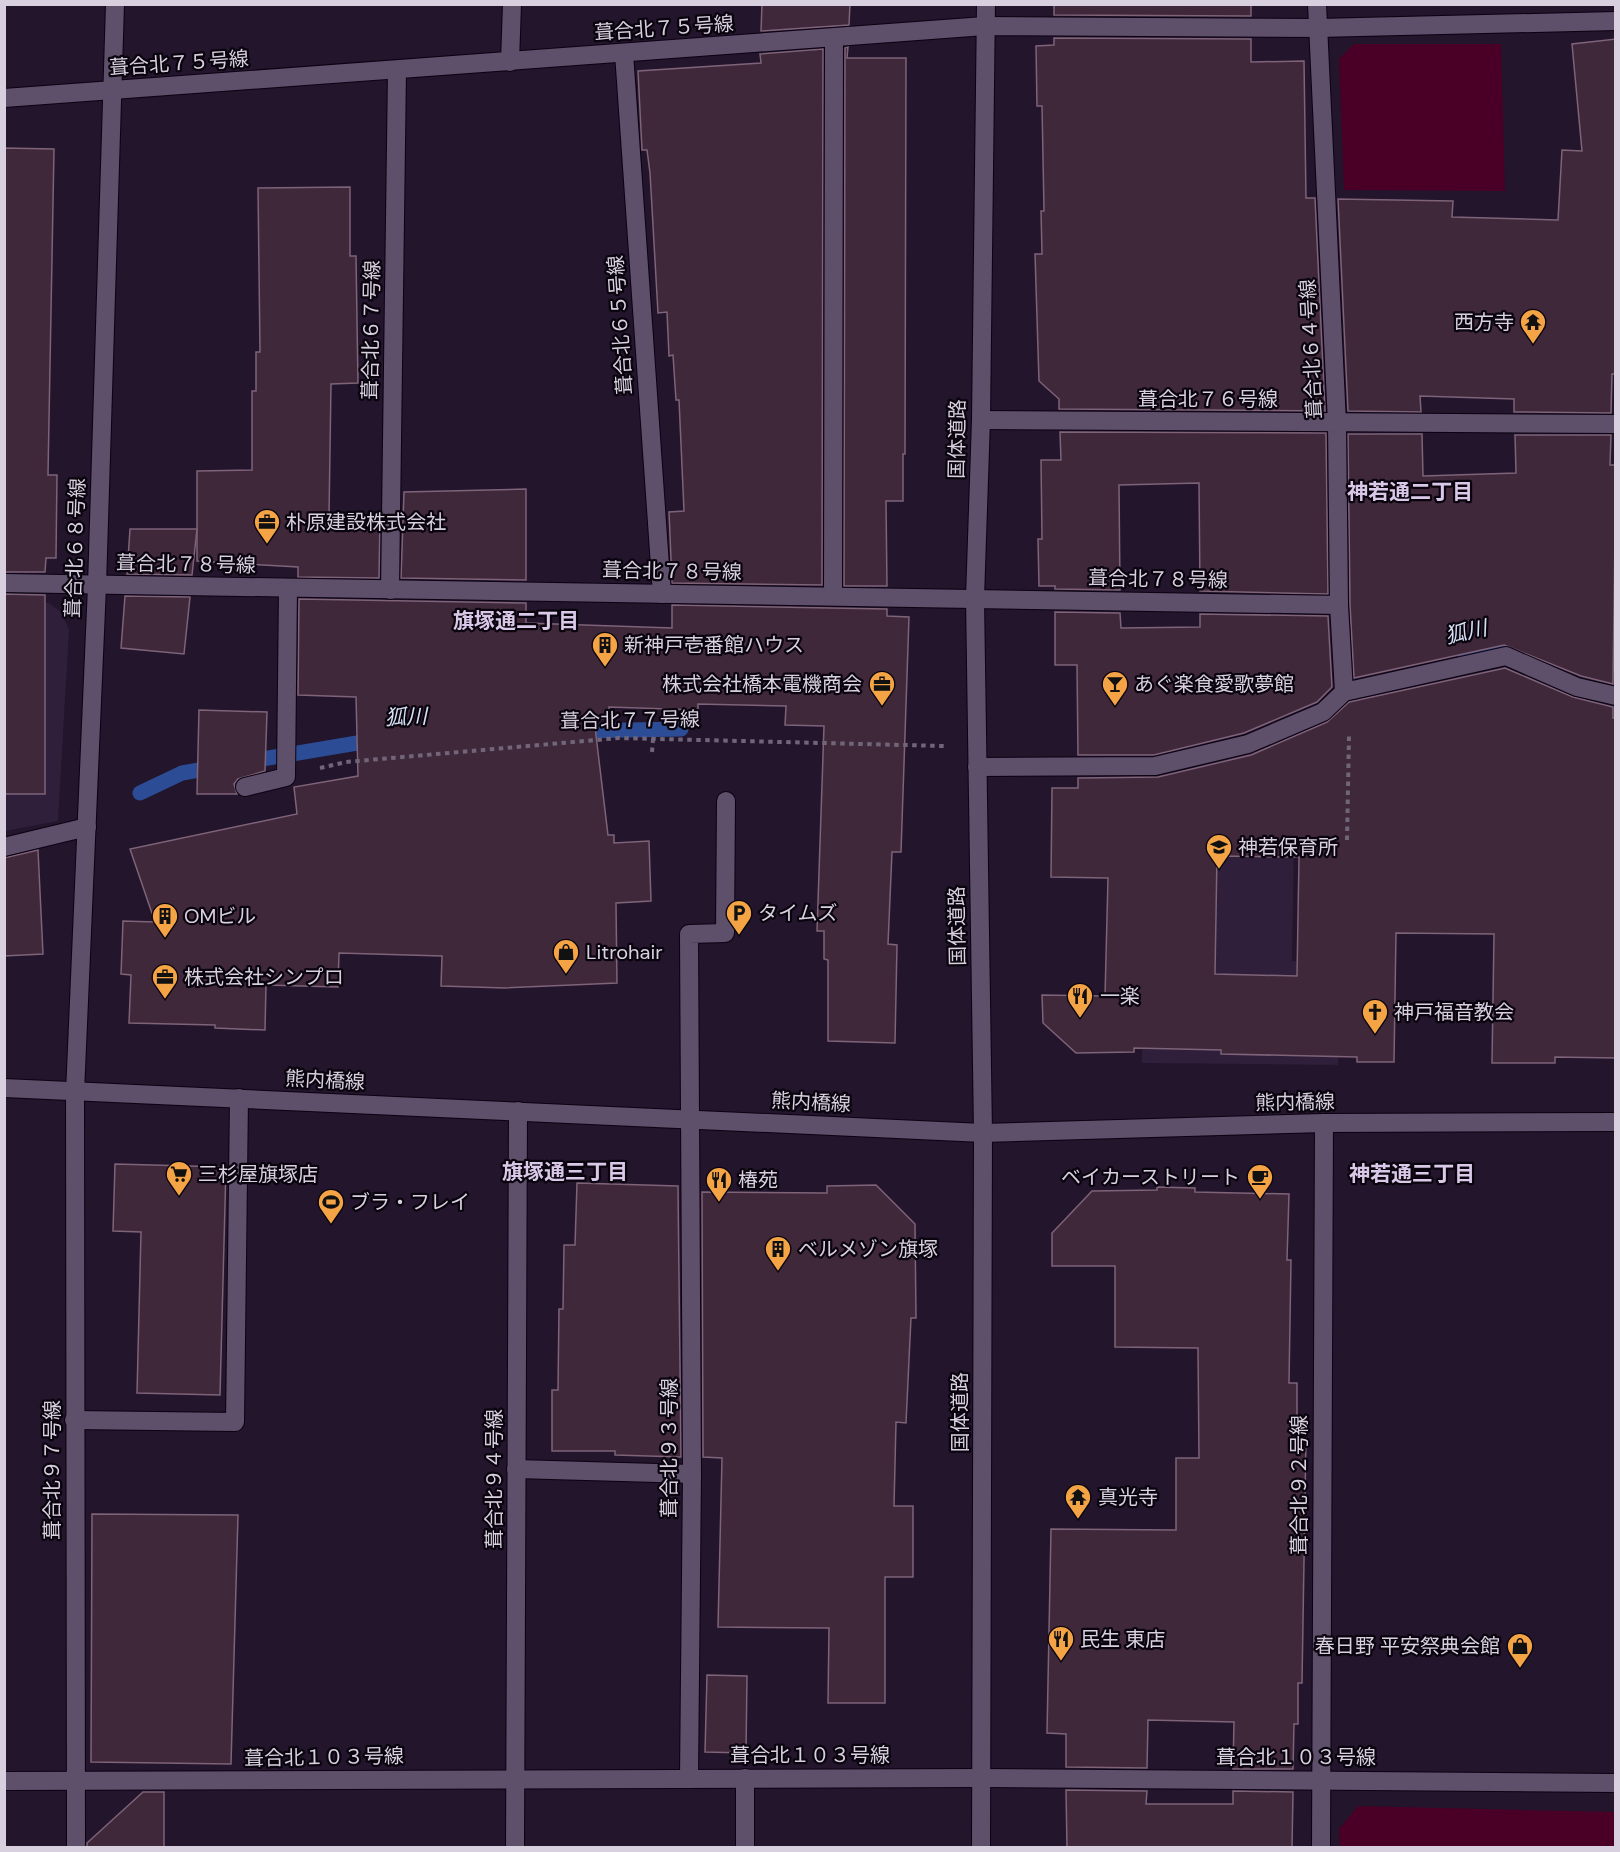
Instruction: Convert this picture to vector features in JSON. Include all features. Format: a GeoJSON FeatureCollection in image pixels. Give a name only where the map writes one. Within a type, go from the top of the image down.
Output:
{"type":"FeatureCollection","features":[{"type":"Feature","properties":{"kind":"street","name":"葺合北６８号線"},"geometry":{"type":"LineString","coordinates":[[75,1093],[97,586],[115,4]]}},
{"type":"Feature","properties":{"kind":"street"},"geometry":{"type":"LineString","coordinates":[[510,62],[512,4]]}},
{"type":"Feature","properties":{"kind":"street","name":"国体道路"},"geometry":{"type":"LineString","coordinates":[[981,1848],[983,1133],[975,598],[981,420],[986,4]]}},
{"type":"Feature","properties":{"kind":"street","name":"葺合北６４号線"},"geometry":{"type":"LineString","coordinates":[[1317,4],[1337,423],[1339,604],[1344,692]]}},
{"type":"Feature","properties":{"kind":"street","name":"葺合北７５号線"},"geometry":{"type":"LineString","coordinates":[[4,98],[986,26],[1318,28],[1616,21]]}},
{"type":"Feature","properties":{"kind":"street"},"geometry":{"type":"LineString","coordinates":[[833,596],[834,38]]}},
{"type":"Feature","properties":{"kind":"street","name":"葺合北６５号線"},"geometry":{"type":"LineString","coordinates":[[624,53],[662,594]]}},
{"type":"Feature","properties":{"kind":"street","name":"葺合北６７号線"},"geometry":{"type":"LineString","coordinates":[[390,590],[397,70]]}},
{"type":"Feature","properties":{"kind":"street","name":"葺合北７６号線"},"geometry":{"type":"LineString","coordinates":[[981,420],[1616,424]]}},
{"type":"Feature","properties":{"kind":"street","name":"葺合北７８号線"},"geometry":{"type":"LineString","coordinates":[[4,583],[1339,604]]}},
{"type":"Feature","properties":{"kind":"street"},"geometry":{"type":"LineString","coordinates":[[245,788],[286,762],[288,588]]}},
{"type":"Feature","properties":{"kind":"street"},"geometry":{"type":"LineString","coordinates":[[977,766],[1155,765],[1248,744],[1323,712],[1344,692],[1506,656],[1577,687],[1616,696]]}},
{"type":"Feature","properties":{"kind":"street","name":"葺合北９３号線"},"geometry":{"type":"LineString","coordinates":[[689,1778],[692,1474],[689,934],[725,933],[726,801]]}},
{"type":"Feature","properties":{"kind":"street"},"geometry":{"type":"LineString","coordinates":[[4,847],[87,827]]}},
{"type":"Feature","properties":{"kind":"street","name":"熊内橋線"},"geometry":{"type":"LineString","coordinates":[[4,1088],[983,1133],[1324,1123],[1616,1122]]}},
{"type":"Feature","properties":{"kind":"street","name":"葺合北９７号線"},"geometry":{"type":"LineString","coordinates":[[75,1093],[76,1848]]}},
{"type":"Feature","properties":{"kind":"street"},"geometry":{"type":"LineString","coordinates":[[74,1420],[235,1422],[239,1098]]}},
{"type":"Feature","properties":{"kind":"street","name":"葺合北９４号線"},"geometry":{"type":"LineString","coordinates":[[515,1848],[518,1111]]}},
{"type":"Feature","properties":{"kind":"street","name":"葺合北９２号線"},"geometry":{"type":"LineString","coordinates":[[1321,1848],[1324,1123]]}},
{"type":"Feature","properties":{"kind":"street"},"geometry":{"type":"LineString","coordinates":[[516,1469],[692,1474]]}},
{"type":"Feature","properties":{"kind":"street","name":"葺合北１０３号線"},"geometry":{"type":"LineString","coordinates":[[4,1781],[76,1783],[514,1778],[982,1778],[1616,1783]]}},
{"type":"Feature","properties":{"kind":"street"},"geometry":{"type":"LineString","coordinates":[[745,1778],[745,1848]]}},
{"type":"Feature","properties":{"kind":"path"},"geometry":{"type":"LineString","coordinates":[[1347,840],[1349,735]]}},
{"type":"Feature","properties":{"kind":"path","name":"葺合北７７号線"},"geometry":{"type":"LineString","coordinates":[[286,762],[346,762],[619,738],[978,746]]}},
{"type":"Feature","properties":{"kind":"path"},"geometry":{"type":"LineString","coordinates":[[652,752],[653,739]]}},
{"type":"Feature","properties":{"kind":"shaded area"},"geometry":{"type":"Polygon","coordinates":[[[1354,44],[1501,44],[1505,191],[1344,190],[1339,59],[1354,44]]]}},
{"type":"Feature","properties":{"kind":"shaded area"},"geometry":{"type":"Polygon","coordinates":[[[5,602],[49,603],[61,612],[69,630],[58,821],[5,831],[5,602]]]}},
{"type":"Feature","properties":{"kind":"shaded area","name":"神若保育所"},"geometry":{"type":"Polygon","coordinates":[[[1296,735],[1292,961],[1340,962],[1338,1065],[1142,1063],[1145,779],[1198,770],[1296,735]]]}},
{"type":"Feature","properties":{"kind":"shaded area"},"geometry":{"type":"Polygon","coordinates":[[[1358,1806],[1615,1812],[1615,1847],[1340,1847],[1339,1829],[1358,1806]]]}},
{"type":"Feature","properties":{"kind":"building"},"geometry":{"type":"Polygon","coordinates":[[[762,4],[850,4],[849,25],[761,31],[762,4]]]}},
{"type":"Feature","properties":{"kind":"building"},"geometry":{"type":"Polygon","coordinates":[[[1054,4],[1251,4],[1251,16],[1054,15],[1054,4]]]}},
{"type":"Feature","properties":{"kind":"building"},"geometry":{"type":"Polygon","coordinates":[[[1054,38],[1251,39],[1251,62],[1304,61],[1306,198],[1315,198],[1325,411],[1059,409],[1059,399],[1039,381],[1035,254],[1042,254],[1041,211],[1044,211],[1042,106],[1037,106],[1036,46],[1054,45],[1054,38]]]}},
{"type":"Feature","properties":{"kind":"building"},"geometry":{"type":"Polygon","coordinates":[[[1616,39],[1616,374],[1612,374],[1611,413],[1514,412],[1514,399],[1420,396],[1421,412],[1348,411],[1338,199],[1453,201],[1452,217],[1558,220],[1562,150],[1582,151],[1572,44],[1616,39]]]}},
{"type":"Feature","properties":{"kind":"building"},"geometry":{"type":"Polygon","coordinates":[[[848,47],[847,58],[906,58],[905,454],[903,454],[903,501],[886,501],[887,586],[844,586],[845,48],[848,47]]]}},
{"type":"Feature","properties":{"kind":"building"},"geometry":{"type":"Polygon","coordinates":[[[823,49],[822,585],[672,583],[669,512],[684,511],[679,400],[676,400],[673,355],[669,356],[667,312],[658,313],[650,173],[647,150],[642,150],[638,71],[761,63],[760,54],[823,49]]]}},
{"type":"Feature","properties":{"kind":"building"},"geometry":{"type":"Polygon","coordinates":[[[4,148],[54,149],[48,475],[57,475],[56,558],[46,558],[45,572],[4,572],[4,148]]]}},
{"type":"Feature","properties":{"kind":"building"},"geometry":{"type":"Polygon","coordinates":[[[350,187],[350,256],[356,256],[358,383],[331,384],[329,517],[380,518],[379,578],[298,577],[298,567],[197,561],[197,471],[252,470],[252,391],[256,391],[256,352],[260,352],[258,188],[350,187]]]}},
{"type":"Feature","properties":{"kind":"building"},"geometry":{"type":"Polygon","coordinates":[[[1060,432],[1326,433],[1328,594],[1200,591],[1199,483],[1119,485],[1120,590],[1055,589],[1055,586],[1039,586],[1038,539],[1042,539],[1041,460],[1061,460],[1060,432]]]}},
{"type":"Feature","properties":{"kind":"building"},"geometry":{"type":"Polygon","coordinates":[[[1348,434],[1422,434],[1423,476],[1516,473],[1515,435],[1611,435],[1610,465],[1616,465],[1613,684],[1581,676],[1504,645],[1354,678],[1350,605],[1348,434]]]}},
{"type":"Feature","properties":{"kind":"building"},"geometry":{"type":"Polygon","coordinates":[[[526,489],[526,580],[401,578],[404,492],[526,489]]]}},
{"type":"Feature","properties":{"kind":"building"},"geometry":{"type":"Polygon","coordinates":[[[130,529],[197,529],[192,575],[127,574],[130,529]]]}},
{"type":"Feature","properties":{"kind":"building"},"geometry":{"type":"Polygon","coordinates":[[[4,594],[45,595],[45,794],[4,794],[4,594]]]}},
{"type":"Feature","properties":{"kind":"building"},"geometry":{"type":"Polygon","coordinates":[[[125,596],[190,597],[184,654],[121,648],[125,596]]]}},
{"type":"Feature","properties":{"kind":"building"},"geometry":{"type":"Polygon","coordinates":[[[299,599],[526,603],[526,623],[672,628],[672,605],[887,609],[887,616],[909,617],[901,852],[892,852],[888,944],[897,945],[895,1043],[828,1041],[828,960],[824,959],[824,931],[817,931],[824,726],[785,725],[786,706],[698,704],[698,710],[609,707],[608,719],[594,719],[608,835],[614,835],[614,843],[649,841],[651,901],[616,903],[617,983],[505,988],[441,986],[442,956],[339,953],[338,987],[266,985],[265,1030],[215,1028],[215,1025],[129,1023],[131,975],[121,974],[123,921],[155,922],[130,849],[297,814],[294,787],[358,776],[356,697],[298,695],[299,599]]]}},
{"type":"Feature","properties":{"kind":"building"},"geometry":{"type":"Polygon","coordinates":[[[1055,612],[1120,613],[1121,628],[1200,627],[1200,614],[1328,616],[1332,687],[1317,702],[1244,733],[1154,755],[1078,755],[1077,665],[1055,665],[1055,612]]]}},
{"type":"Feature","properties":{"kind":"building"},"geometry":{"type":"Polygon","coordinates":[[[1505,668],[1573,697],[1613,707],[1613,718],[1616,718],[1616,1058],[1555,1057],[1555,1063],[1492,1063],[1494,934],[1396,933],[1394,1062],[1357,1062],[1357,1057],[1221,1054],[1221,1050],[1134,1048],[1134,1052],[1076,1053],[1043,1023],[1042,995],[1105,996],[1108,878],[1051,877],[1052,788],[1078,788],[1078,778],[1158,777],[1251,755],[1327,722],[1349,702],[1505,668]],[[1217,856],[1215,974],[1297,976],[1299,857],[1217,856]]]}},
{"type":"Feature","properties":{"kind":"building"},"geometry":{"type":"Polygon","coordinates":[[[199,710],[267,712],[265,771],[238,779],[234,784],[237,794],[197,794],[199,710]]]}},
{"type":"Feature","properties":{"kind":"building"},"geometry":{"type":"Polygon","coordinates":[[[38,850],[43,954],[4,956],[4,858],[38,850]]]}},
{"type":"Feature","properties":{"kind":"building"},"geometry":{"type":"Polygon","coordinates":[[[115,1164],[226,1167],[220,1395],[137,1393],[141,1232],[113,1231],[115,1164]]]}},
{"type":"Feature","properties":{"kind":"building"},"geometry":{"type":"Polygon","coordinates":[[[577,1183],[678,1186],[681,1457],[615,1455],[615,1451],[552,1451],[552,1390],[558,1390],[559,1309],[563,1309],[564,1245],[575,1245],[577,1183]]]}},
{"type":"Feature","properties":{"kind":"building"},"geometry":{"type":"Polygon","coordinates":[[[876,1185],[915,1224],[916,1318],[911,1318],[906,1423],[896,1422],[894,1506],[913,1506],[913,1577],[885,1577],[885,1703],[828,1703],[829,1628],[718,1627],[722,1458],[703,1457],[702,1192],[827,1193],[827,1186],[876,1185]]]}},
{"type":"Feature","properties":{"kind":"building"},"geometry":{"type":"Polygon","coordinates":[[[1157,1187],[1195,1188],[1195,1192],[1289,1194],[1287,1260],[1291,1260],[1289,1383],[1297,1383],[1297,1438],[1306,1438],[1302,1683],[1298,1683],[1298,1724],[1294,1724],[1293,1769],[1233,1769],[1234,1722],[1148,1720],[1147,1768],[1066,1767],[1066,1734],[1047,1733],[1051,1529],[1176,1530],[1176,1458],[1199,1458],[1198,1348],[1115,1347],[1115,1266],[1052,1266],[1052,1233],[1092,1191],[1157,1190],[1157,1187]]]}},
{"type":"Feature","properties":{"kind":"building"},"geometry":{"type":"Polygon","coordinates":[[[92,1514],[238,1515],[231,1764],[91,1762],[92,1514]]]}},
{"type":"Feature","properties":{"kind":"building"},"geometry":{"type":"Polygon","coordinates":[[[707,1675],[747,1676],[746,1753],[705,1752],[707,1675]]]}},
{"type":"Feature","properties":{"kind":"building"},"geometry":{"type":"Polygon","coordinates":[[[1066,1790],[1147,1791],[1146,1804],[1233,1804],[1233,1791],[1293,1792],[1292,1848],[1067,1848],[1066,1790]]]}},
{"type":"Feature","properties":{"kind":"building"},"geometry":{"type":"Polygon","coordinates":[[[143,1792],[164,1792],[164,1848],[87,1848],[87,1843],[143,1792]]]}},
{"type":"Feature","properties":{"kind":"waterway","name":"狐川"},"geometry":{"type":"LineString","coordinates":[[1465,653],[1509,644],[1523,650]]}},
{"type":"Feature","properties":{"kind":"waterway","name":"狐川"},"geometry":{"type":"LineString","coordinates":[[576,731],[681,729]]}},
{"type":"Feature","properties":{"kind":"waterway","name":"狐川"},"geometry":{"type":"LineString","coordinates":[[245,762],[375,740]]}},
{"type":"Feature","properties":{"kind":"waterway","name":"狐川"},"geometry":{"type":"LineString","coordinates":[[140,793],[182,773],[216,767]]}},
{"type":"Feature","properties":{"kind":"place","name":"西方寺"},"geometry":{"type":"Point","coordinates":[1533,345]}},
{"type":"Feature","properties":{"kind":"place","name":"朴原建設株式会社"},"geometry":{"type":"Point","coordinates":[267,545]}},
{"type":"Feature","properties":{"kind":"place","name":"新神戸壱番館ハウス"},"geometry":{"type":"Point","coordinates":[605,668]}},
{"type":"Feature","properties":{"kind":"place","name":"株式会社橋本電機商会"},"geometry":{"type":"Point","coordinates":[882,707]}},
{"type":"Feature","properties":{"kind":"place","name":"あぐ楽食愛歌夢館"},"geometry":{"type":"Point","coordinates":[1115,707]}},
{"type":"Feature","properties":{"kind":"place","name":"神若保育所"},"geometry":{"type":"Point","coordinates":[1219,870]}},
{"type":"Feature","properties":{"kind":"place","name":"タイムズ"},"geometry":{"type":"Point","coordinates":[739,936]}},
{"type":"Feature","properties":{"kind":"place","name":"OMビル"},"geometry":{"type":"Point","coordinates":[165,939]}},
{"type":"Feature","properties":{"kind":"place","name":"Litrohair"},"geometry":{"type":"Point","coordinates":[566,975]}},
{"type":"Feature","properties":{"kind":"place","name":"株式会社シンプロ"},"geometry":{"type":"Point","coordinates":[165,1000]}},
{"type":"Feature","properties":{"kind":"place","name":"一楽"},"geometry":{"type":"Point","coordinates":[1080,1019]}},
{"type":"Feature","properties":{"kind":"place","name":"神戸福音教会"},"geometry":{"type":"Point","coordinates":[1375,1035]}},
{"type":"Feature","properties":{"kind":"place","name":"三杉屋旗塚店"},"geometry":{"type":"Point","coordinates":[179,1197]}},
{"type":"Feature","properties":{"kind":"place","name":"ベイカーストリート"},"geometry":{"type":"Point","coordinates":[1260,1200]}},
{"type":"Feature","properties":{"kind":"place","name":"椿苑"},"geometry":{"type":"Point","coordinates":[719,1203]}},
{"type":"Feature","properties":{"kind":"place","name":"ブラ・フレイ"},"geometry":{"type":"Point","coordinates":[331,1225]}},
{"type":"Feature","properties":{"kind":"place","name":"ベルメゾン旗塚"},"geometry":{"type":"Point","coordinates":[778,1272]}},
{"type":"Feature","properties":{"kind":"place","name":"真光寺"},"geometry":{"type":"Point","coordinates":[1078,1520]}},
{"type":"Feature","properties":{"kind":"place","name":"民生 東店"},"geometry":{"type":"Point","coordinates":[1061,1662]}},
{"type":"Feature","properties":{"kind":"place","name":"春日野 平安祭典会館"},"geometry":{"type":"Point","coordinates":[1520,1669]}},
{"type":"Feature","properties":{"kind":"district","name":"神若通二丁目"},"geometry":{"type":"Point","coordinates":[1410,492]}},
{"type":"Feature","properties":{"kind":"district","name":"旗塚通二丁目"},"geometry":{"type":"Point","coordinates":[516,621]}},
{"type":"Feature","properties":{"kind":"district","name":"旗塚通三丁目"},"geometry":{"type":"Point","coordinates":[565,1172]}},
{"type":"Feature","properties":{"kind":"district","name":"神若通三丁目"},"geometry":{"type":"Point","coordinates":[1412,1174]}}]}
